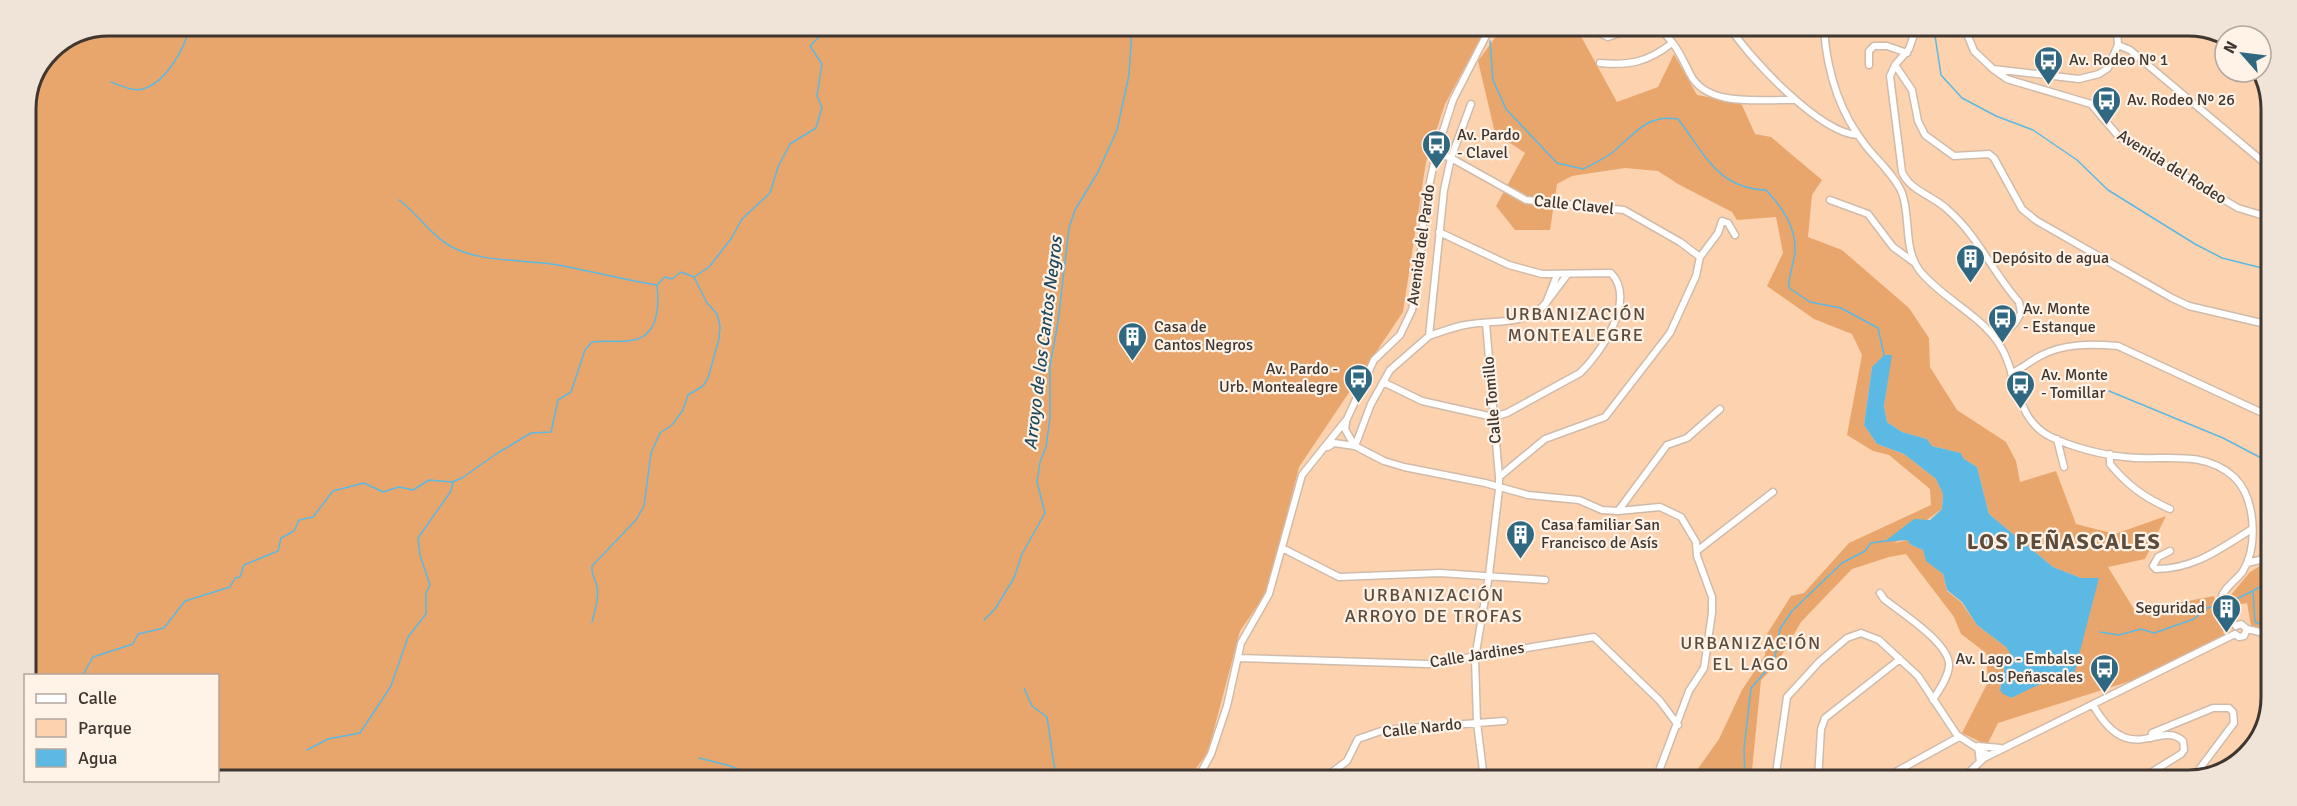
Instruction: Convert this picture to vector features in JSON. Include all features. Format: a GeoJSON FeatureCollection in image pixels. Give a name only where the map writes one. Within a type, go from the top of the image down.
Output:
{"type":"FeatureCollection","features":[{"type":"Feature","properties":{"kind":"street","name":"Avenida del Pardo"},"geometry":{"type":"LineString","coordinates":[[1202,770],[1211,754],[1247,631],[1269,594],[1298,484],[1306,468],[1342,439],[1347,418],[1374,360],[1400,335],[1412,310],[1419,275],[1424,211],[1436,153],[1453,100],[1486,36]]}},
{"type":"Feature","properties":{"kind":"street"},"geometry":{"type":"LineString","coordinates":[[1665,36],[1672,43],[1694,82],[1708,94],[1725,98],[1794,100]]}},
{"type":"Feature","properties":{"kind":"street"},"geometry":{"type":"LineString","coordinates":[[1736,36],[1747,52],[1794,100],[1847,134],[1858,135]]}},
{"type":"Feature","properties":{"kind":"street"},"geometry":{"type":"LineString","coordinates":[[1825,36],[1832,81],[1858,135],[1889,175],[1902,180],[1948,209],[1974,238],[2019,302],[2021,313],[2015,323],[1996,340]]}},
{"type":"Feature","properties":{"kind":"street"},"geometry":{"type":"LineString","coordinates":[[1913,36],[1907,53],[1895,64],[1890,76],[1902,193],[1911,253],[1915,263]]}},
{"type":"Feature","properties":{"kind":"street","name":"Avenida del Rodeo"},"geometry":{"type":"LineString","coordinates":[[1968,36],[1974,51],[1992,69],[2014,81],[2091,104],[2120,138],[2238,208],[2261,215]]}},
{"type":"Feature","properties":{"kind":"street"},"geometry":{"type":"LineString","coordinates":[[1992,69],[2064,79],[2090,78],[2108,68],[2118,45],[2117,36]]}},
{"type":"Feature","properties":{"kind":"street"},"geometry":{"type":"LineString","coordinates":[[1599,63],[1627,66],[1672,43]]}},
{"type":"Feature","properties":{"kind":"street"},"geometry":{"type":"LineString","coordinates":[[2118,45],[2130,50],[2261,160]]}},
{"type":"Feature","properties":{"kind":"street"},"geometry":{"type":"LineString","coordinates":[[1869,65],[1869,51],[1874,46],[1887,46],[1907,53]]}},
{"type":"Feature","properties":{"kind":"street"},"geometry":{"type":"LineString","coordinates":[[1895,64],[1911,90],[1918,122],[1925,135],[1954,156],[1989,154],[1995,158],[2022,209],[2037,221],[2189,306],[2261,323]]}},
{"type":"Feature","properties":{"kind":"street"},"geometry":{"type":"LineString","coordinates":[[2009,72],[2014,81]]}},
{"type":"Feature","properties":{"kind":"street"},"geometry":{"type":"LineString","coordinates":[[1429,336],[1448,157],[1471,104]]}},
{"type":"Feature","properties":{"kind":"street"},"geometry":{"type":"LineString","coordinates":[[1442,132],[1442,148],[1448,157]]}},
{"type":"Feature","properties":{"kind":"street","name":"Calle Clavel"},"geometry":{"type":"LineString","coordinates":[[1436,153],[1448,157],[1526,200],[1623,210],[1680,242],[1700,257]]}},
{"type":"Feature","properties":{"kind":"street"},"geometry":{"type":"LineString","coordinates":[[1432,168],[1448,157]]}},
{"type":"Feature","properties":{"kind":"street"},"geometry":{"type":"LineString","coordinates":[[1830,200],[1873,218],[1893,247],[1915,263],[1943,294],[1996,340],[2023,408],[2040,430],[2057,439],[2109,454],[2136,458],[2185,457],[2234,477],[2250,509],[2252,529],[2247,563],[2238,578],[2224,592],[2221,600],[2224,610],[2236,626],[2235,634]]}},
{"type":"Feature","properties":{"kind":"street"},"geometry":{"type":"LineString","coordinates":[[1483,770],[1477,723],[1475,658],[1489,575],[1499,485],[1545,440],[1605,417],[1670,333],[1696,276],[1700,257],[1718,233],[1722,221],[1728,223],[1735,235]]}},
{"type":"Feature","properties":{"kind":"street"},"geometry":{"type":"LineString","coordinates":[[1383,382],[1422,401],[1493,417],[1507,412],[1580,373],[1589,364],[1614,322],[1620,303],[1619,289],[1613,275],[1603,272],[1567,275],[1542,274],[1509,265],[1439,232]]}},
{"type":"Feature","properties":{"kind":"street"},"geometry":{"type":"LineString","coordinates":[[1904,257],[1911,253]]}},
{"type":"Feature","properties":{"kind":"street"},"geometry":{"type":"LineString","coordinates":[[1546,303],[1557,275]]}},
{"type":"Feature","properties":{"kind":"street"},"geometry":{"type":"LineString","coordinates":[[1355,446],[1390,370],[1429,336],[1466,324],[1527,318],[1538,312],[1567,275]]}},
{"type":"Feature","properties":{"kind":"street","name":"Calle Tomillo"},"geometry":{"type":"LineString","coordinates":[[1486,323],[1499,485]]}},
{"type":"Feature","properties":{"kind":"street"},"geometry":{"type":"LineString","coordinates":[[2011,373],[2038,357],[2067,347],[2118,346],[2261,412]]}},
{"type":"Feature","properties":{"kind":"street"},"geometry":{"type":"LineString","coordinates":[[1618,511],[1667,445],[1687,438],[1720,409]]}},
{"type":"Feature","properties":{"kind":"street"},"geometry":{"type":"LineString","coordinates":[[1306,468],[1329,445],[1342,439],[1347,418]]}},
{"type":"Feature","properties":{"kind":"street"},"geometry":{"type":"LineString","coordinates":[[1342,439],[1384,461],[1404,467],[1499,485],[1549,499],[1579,500],[1602,510],[1667,509],[1680,518],[1698,550],[1697,556],[1712,597],[1709,644],[1704,668],[1689,691],[1660,770]]}},
{"type":"Feature","properties":{"kind":"street"},"geometry":{"type":"LineString","coordinates":[[2057,439],[2056,447],[2064,467]]}},
{"type":"Feature","properties":{"kind":"street"},"geometry":{"type":"LineString","coordinates":[[2109,454],[2110,464],[2126,483],[2147,499],[2169,509]]}},
{"type":"Feature","properties":{"kind":"street"},"geometry":{"type":"LineString","coordinates":[[1698,550],[1773,492]]}},
{"type":"Feature","properties":{"kind":"street"},"geometry":{"type":"LineString","coordinates":[[2170,550],[2158,557],[2153,566],[2156,569],[2175,569],[2197,563],[2252,529]]}},
{"type":"Feature","properties":{"kind":"street"},"geometry":{"type":"LineString","coordinates":[[1282,548],[1339,577],[1440,573],[1545,580]]}},
{"type":"Feature","properties":{"kind":"street"},"geometry":{"type":"LineString","coordinates":[[2247,563],[2261,560]]}},
{"type":"Feature","properties":{"kind":"street"},"geometry":{"type":"LineString","coordinates":[[1880,593],[1884,599],[1937,642],[1948,657],[1947,674],[1933,700]]}},
{"type":"Feature","properties":{"kind":"street"},"geometry":{"type":"LineString","coordinates":[[2236,626],[2241,624],[2247,629],[2261,632]]}},
{"type":"Feature","properties":{"kind":"street"},"geometry":{"type":"LineString","coordinates":[[2235,634],[2241,637],[2246,634],[2247,629]]}},
{"type":"Feature","properties":{"kind":"street"},"geometry":{"type":"LineString","coordinates":[[1776,770],[1784,704],[1792,689],[1804,676],[1855,634],[1873,636],[1900,659],[1918,676],[1959,737],[1978,746],[1988,755]]}},
{"type":"Feature","properties":{"kind":"street"},"geometry":{"type":"LineString","coordinates":[[1972,770],[1988,755],[2235,634]]}},
{"type":"Feature","properties":{"kind":"street","name":"Calle Jardines"},"geometry":{"type":"LineString","coordinates":[[1238,658],[1428,664],[1594,637],[1660,701],[1678,725]]}},
{"type":"Feature","properties":{"kind":"street"},"geometry":{"type":"LineString","coordinates":[[1819,770],[1821,729],[1825,718],[1900,659]]}},
{"type":"Feature","properties":{"kind":"street"},"geometry":{"type":"LineString","coordinates":[[2093,705],[2110,730],[2124,738],[2137,740],[2155,735],[2219,706],[2224,706],[2232,712],[2234,723],[2200,769]]}},
{"type":"Feature","properties":{"kind":"street","name":"Calle Nardo"},"geometry":{"type":"LineString","coordinates":[[1335,770],[1347,761],[1358,739],[1384,730],[1504,721]]}},
{"type":"Feature","properties":{"kind":"street"},"geometry":{"type":"LineString","coordinates":[[2154,770],[2184,750],[2183,741],[2180,738],[2155,735]]}},
{"type":"Feature","properties":{"kind":"street"},"geometry":{"type":"LineString","coordinates":[[1899,770],[1959,737]]}},
{"type":"Feature","properties":{"kind":"street"},"geometry":{"type":"LineString","coordinates":[[1978,746],[2002,748]]}},
{"type":"Feature","properties":{"kind":"street"},"geometry":{"type":"LineString","coordinates":[[1978,746],[1980,762]]}},
{"type":"Feature","properties":{"kind":"green space"},"geometry":{"type":"Polygon","coordinates":[[[2188,36],[2213,41],[2213,84],[2256,84],[2261,105],[2261,697],[2257,720],[2240,749],[2224,760],[2202,769],[219,770],[219,674],[36,674],[37,95],[48,69],[57,57],[69,48],[95,37],[2188,36]]]}},
{"type":"Feature","properties":{"kind":"shaded area"},"geometry":{"type":"Polygon","coordinates":[[[109,36],[1482,36],[1445,104],[1426,162],[1403,312],[1299,467],[1267,592],[1240,631],[1208,752],[1195,770],[219,770],[219,674],[36,674],[36,109],[37,95],[48,69],[57,57],[69,48],[95,37],[109,36]]]}},
{"type":"Feature","properties":{"kind":"shaded area"},"geometry":{"type":"Polygon","coordinates":[[[1496,36],[1581,36],[1617,102],[1658,87],[1674,54],[1697,95],[1741,103],[1755,134],[1771,137],[1822,180],[1812,195],[1808,237],[1842,250],[1909,308],[1929,338],[1930,367],[1957,410],[2006,442],[2016,461],[2020,482],[2056,471],[2076,524],[2115,534],[2166,516],[2145,559],[2108,567],[2135,611],[2214,596],[2225,638],[2137,679],[1998,723],[1987,745],[1962,733],[1988,682],[1986,653],[1961,634],[1954,617],[1906,554],[1889,557],[1852,569],[1801,622],[1776,665],[1761,680],[1752,770],[1697,770],[1719,739],[1742,690],[1765,655],[1767,634],[1791,596],[1804,593],[1849,543],[1931,505],[1930,489],[1889,455],[1873,451],[1847,435],[1862,355],[1852,334],[1814,319],[1767,286],[1783,253],[1776,217],[1737,220],[1732,212],[1658,171],[1625,168],[1572,176],[1557,184],[1550,230],[1515,230],[1496,206],[1525,153],[1495,133],[1478,61],[1496,36]],[[1891,355],[1872,367],[1864,425],[1877,444],[1904,454],[1936,479],[1943,494],[1942,509],[1895,543],[1907,540],[1911,545],[1923,550],[1926,560],[1943,574],[1947,591],[1961,602],[1977,625],[2006,647],[2012,655],[2005,663],[2000,690],[2012,698],[2031,687],[2063,678],[2099,578],[2081,578],[2053,567],[1989,514],[1977,467],[1964,459],[1961,453],[1932,446],[1927,439],[1902,432],[1887,422],[1884,406],[1891,355]]]}},
{"type":"Feature","properties":{"kind":"shaded area"},"geometry":{"type":"Polygon","coordinates":[[[2261,565],[2261,629],[2251,626],[2247,603],[2227,607],[2226,601],[2250,572],[2261,565]]]}},
{"type":"Feature","properties":{"kind":"water"},"geometry":{"type":"Polygon","coordinates":[[[1884,355],[1892,355],[1884,406],[1887,422],[1902,432],[1927,439],[1932,446],[1961,453],[1964,459],[1977,467],[1989,514],[2053,567],[2081,578],[2099,578],[2072,682],[2058,680],[2050,682],[2012,698],[2003,694],[2000,690],[2005,663],[2011,655],[2006,647],[1977,625],[1962,602],[1947,590],[1943,574],[1926,561],[1923,550],[1911,545],[1907,540],[1884,542],[1914,519],[1930,520],[1942,509],[1943,494],[1936,479],[1904,454],[1877,444],[1864,425],[1872,367],[1884,355]]]}},
{"type":"Feature","properties":{"kind":"waterway"},"geometry":{"type":"LineString","coordinates":[[111,82],[135,90],[152,85],[174,63],[187,36]]}},
{"type":"Feature","properties":{"kind":"waterway"},"geometry":{"type":"LineString","coordinates":[[82,674],[93,657],[133,644],[138,634],[164,628],[185,601],[230,587],[235,578],[240,577],[244,565],[278,551],[281,538],[294,531],[299,520],[313,517],[333,491],[364,483],[383,492],[399,487],[413,490],[429,480],[452,482],[462,478],[531,433],[551,432],[558,400],[571,392],[585,350],[592,342],[634,340],[648,332],[656,318],[657,285],[665,277],[672,279],[681,272],[694,277],[709,267],[731,239],[742,219],[770,193],[778,167],[790,144],[816,128],[822,107],[817,96],[822,64],[810,46],[820,36]]}},
{"type":"Feature","properties":{"kind":"waterway","name":"Arroyo de los Cantos Negros"},"geometry":{"type":"LineString","coordinates":[[984,620],[995,609],[1014,578],[1022,554],[1045,513],[1037,482],[1040,462],[1046,447],[1050,418],[1050,366],[1058,322],[1069,228],[1075,210],[1098,172],[1117,130],[1129,75],[1131,36]]}},
{"type":"Feature","properties":{"kind":"waterway"},"geometry":{"type":"LineString","coordinates":[[1935,36],[1941,75],[1962,98],[1996,116],[2033,130],[2077,160],[2108,190],[2195,244],[2222,258],[2261,268]]}},
{"type":"Feature","properties":{"kind":"waterway"},"geometry":{"type":"LineString","coordinates":[[1490,41],[1493,80],[1506,109],[1557,163],[1583,169],[1610,155],[1649,122],[1667,118],[1678,119],[1705,156],[1724,176],[1749,188],[1766,190],[1782,210],[1795,241],[1789,288],[1810,302],[1841,308],[1878,328],[1884,355]]}},
{"type":"Feature","properties":{"kind":"waterway"},"geometry":{"type":"LineString","coordinates":[[399,200],[446,244],[466,253],[558,265],[657,285]]}},
{"type":"Feature","properties":{"kind":"waterway"},"geometry":{"type":"LineString","coordinates":[[592,622],[597,595],[592,566],[636,520],[644,506],[651,453],[660,433],[672,425],[683,410],[688,395],[703,386],[708,378],[719,339],[720,326],[717,314],[707,303],[694,277]]}},
{"type":"Feature","properties":{"kind":"waterway"},"geometry":{"type":"LineString","coordinates":[[2109,391],[2223,438],[2261,458]]}},
{"type":"Feature","properties":{"kind":"waterway"},"geometry":{"type":"LineString","coordinates":[[307,750],[328,739],[360,733],[391,686],[408,637],[426,614],[426,593],[430,585],[420,555],[418,538],[451,491],[453,482]]}},
{"type":"Feature","properties":{"kind":"waterway"},"geometry":{"type":"LineString","coordinates":[[1745,770],[1744,749],[1751,688],[1774,662],[1780,629],[1792,611],[1842,563],[1865,551],[1871,543],[1885,541]]}},
{"type":"Feature","properties":{"kind":"waterway"},"geometry":{"type":"LineString","coordinates":[[2231,602],[2261,587]]}},
{"type":"Feature","properties":{"kind":"waterway"},"geometry":{"type":"LineString","coordinates":[[2253,592],[2255,622],[2261,624]]}},
{"type":"Feature","properties":{"kind":"waterway"},"geometry":{"type":"LineString","coordinates":[[2100,632],[2119,635],[2141,629],[2154,633],[2194,619],[2207,608],[2212,607]]}},
{"type":"Feature","properties":{"kind":"waterway"},"geometry":{"type":"LineString","coordinates":[[1024,688],[1032,706],[1047,717],[1055,770]]}},
{"type":"Feature","properties":{"kind":"waterway"},"geometry":{"type":"LineString","coordinates":[[699,758],[740,770]]}},
{"type":"Feature","properties":{"kind":"place","name":"Av. Rodeo Nº 1"},"geometry":{"type":"Point","coordinates":[2048,86]}},
{"type":"Feature","properties":{"kind":"place","name":"Av. Rodeo Nº 26"},"geometry":{"type":"Point","coordinates":[2106,126]}},
{"type":"Feature","properties":{"kind":"place","name":"Av. Pardo - Clavel"},"geometry":{"type":"Point","coordinates":[1436,170]}},
{"type":"Feature","properties":{"kind":"place","name":"Depósito de agua"},"geometry":{"type":"Point","coordinates":[1971,284]}},
{"type":"Feature","properties":{"kind":"place","name":"Av. Monte - Estanque"},"geometry":{"type":"Point","coordinates":[2002,344]}},
{"type":"Feature","properties":{"kind":"place","name":"Casa de Cantos Negros"},"geometry":{"type":"Point","coordinates":[1133,362]}},
{"type":"Feature","properties":{"kind":"place","name":"Av. Pardo - Urb. Montealegre"},"geometry":{"type":"Point","coordinates":[1359,404]}},
{"type":"Feature","properties":{"kind":"place","name":"Av. Monte - Tomillar"},"geometry":{"type":"Point","coordinates":[2020,410]}},
{"type":"Feature","properties":{"kind":"place","name":"Casa familiar San Francisco de Asís"},"geometry":{"type":"Point","coordinates":[1520,560]}},
{"type":"Feature","properties":{"kind":"place","name":"Seguridad"},"geometry":{"type":"Point","coordinates":[2226,634]}},
{"type":"Feature","properties":{"kind":"place","name":"Av. Lago - Embalse Los Peñascales"},"geometry":{"type":"Point","coordinates":[2104,694]}},
{"type":"Feature","properties":{"kind":"district","name":"URBANIZACIÓN MONTEALEGRE"},"geometry":{"type":"Point","coordinates":[1576,324]}},
{"type":"Feature","properties":{"kind":"district","name":"LOS PEÑASCALES"},"geometry":{"type":"Point","coordinates":[2064,541]}},
{"type":"Feature","properties":{"kind":"district","name":"URBANIZACIÓN ARROYO DE TROFAS"},"geometry":{"type":"Point","coordinates":[1434,605]}},
{"type":"Feature","properties":{"kind":"district","name":"URBANIZACIÓN EL LAGO"},"geometry":{"type":"Point","coordinates":[1751,653]}}]}
